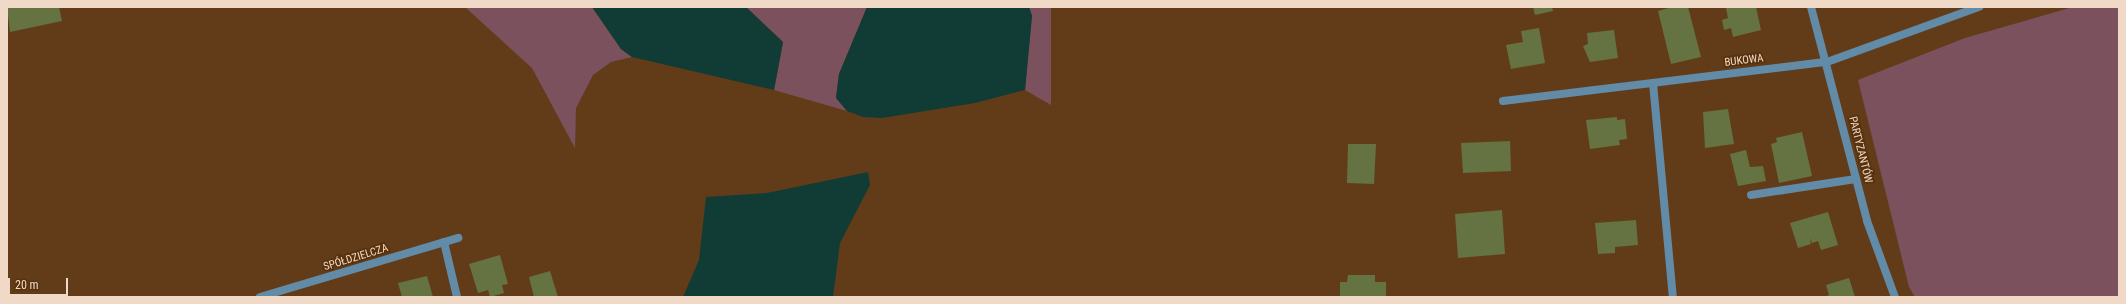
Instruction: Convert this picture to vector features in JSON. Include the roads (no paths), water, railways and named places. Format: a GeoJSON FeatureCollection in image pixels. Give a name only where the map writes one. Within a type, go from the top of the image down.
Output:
{"type":"FeatureCollection","features":[{"type":"Feature","properties":{"kind":"street","name":"PARTYZANTÓW"},"geometry":{"type":"LineString","coordinates":[[1811,7],[1827,62],[1867,220],[1895,297]]}},
{"type":"Feature","properties":{"kind":"street","name":"BUKOWA"},"geometry":{"type":"LineString","coordinates":[[1503,102],[1827,62],[1979,7]]}},
{"type":"Feature","properties":{"kind":"street"},"geometry":{"type":"LineString","coordinates":[[1653,83],[1673,297]]}},
{"type":"Feature","properties":{"kind":"street"},"geometry":{"type":"LineString","coordinates":[[1751,195],[1856,179]]}},
{"type":"Feature","properties":{"kind":"street","name":"SPÓŁDZIELCZA"},"geometry":{"type":"LineString","coordinates":[[260,297],[458,238]]}},
{"type":"Feature","properties":{"kind":"street"},"geometry":{"type":"LineString","coordinates":[[444,242],[457,297]]}},
{"type":"Feature","properties":{"kind":"water"},"geometry":{"type":"Polygon","coordinates":[[[592,7],[746,7],[783,42],[774,90],[632,57],[621,49],[592,7]]]}},
{"type":"Feature","properties":{"kind":"water"},"geometry":{"type":"Polygon","coordinates":[[[867,7],[1029,7],[1032,16],[1025,90],[975,103],[882,118],[863,117],[847,111],[836,98],[839,74],[867,7]]]}},
{"type":"Feature","properties":{"kind":"water"},"geometry":{"type":"Polygon","coordinates":[[[868,172],[870,185],[840,243],[833,297],[683,297],[699,260],[706,197],[767,193],[868,172]]]}}]}
